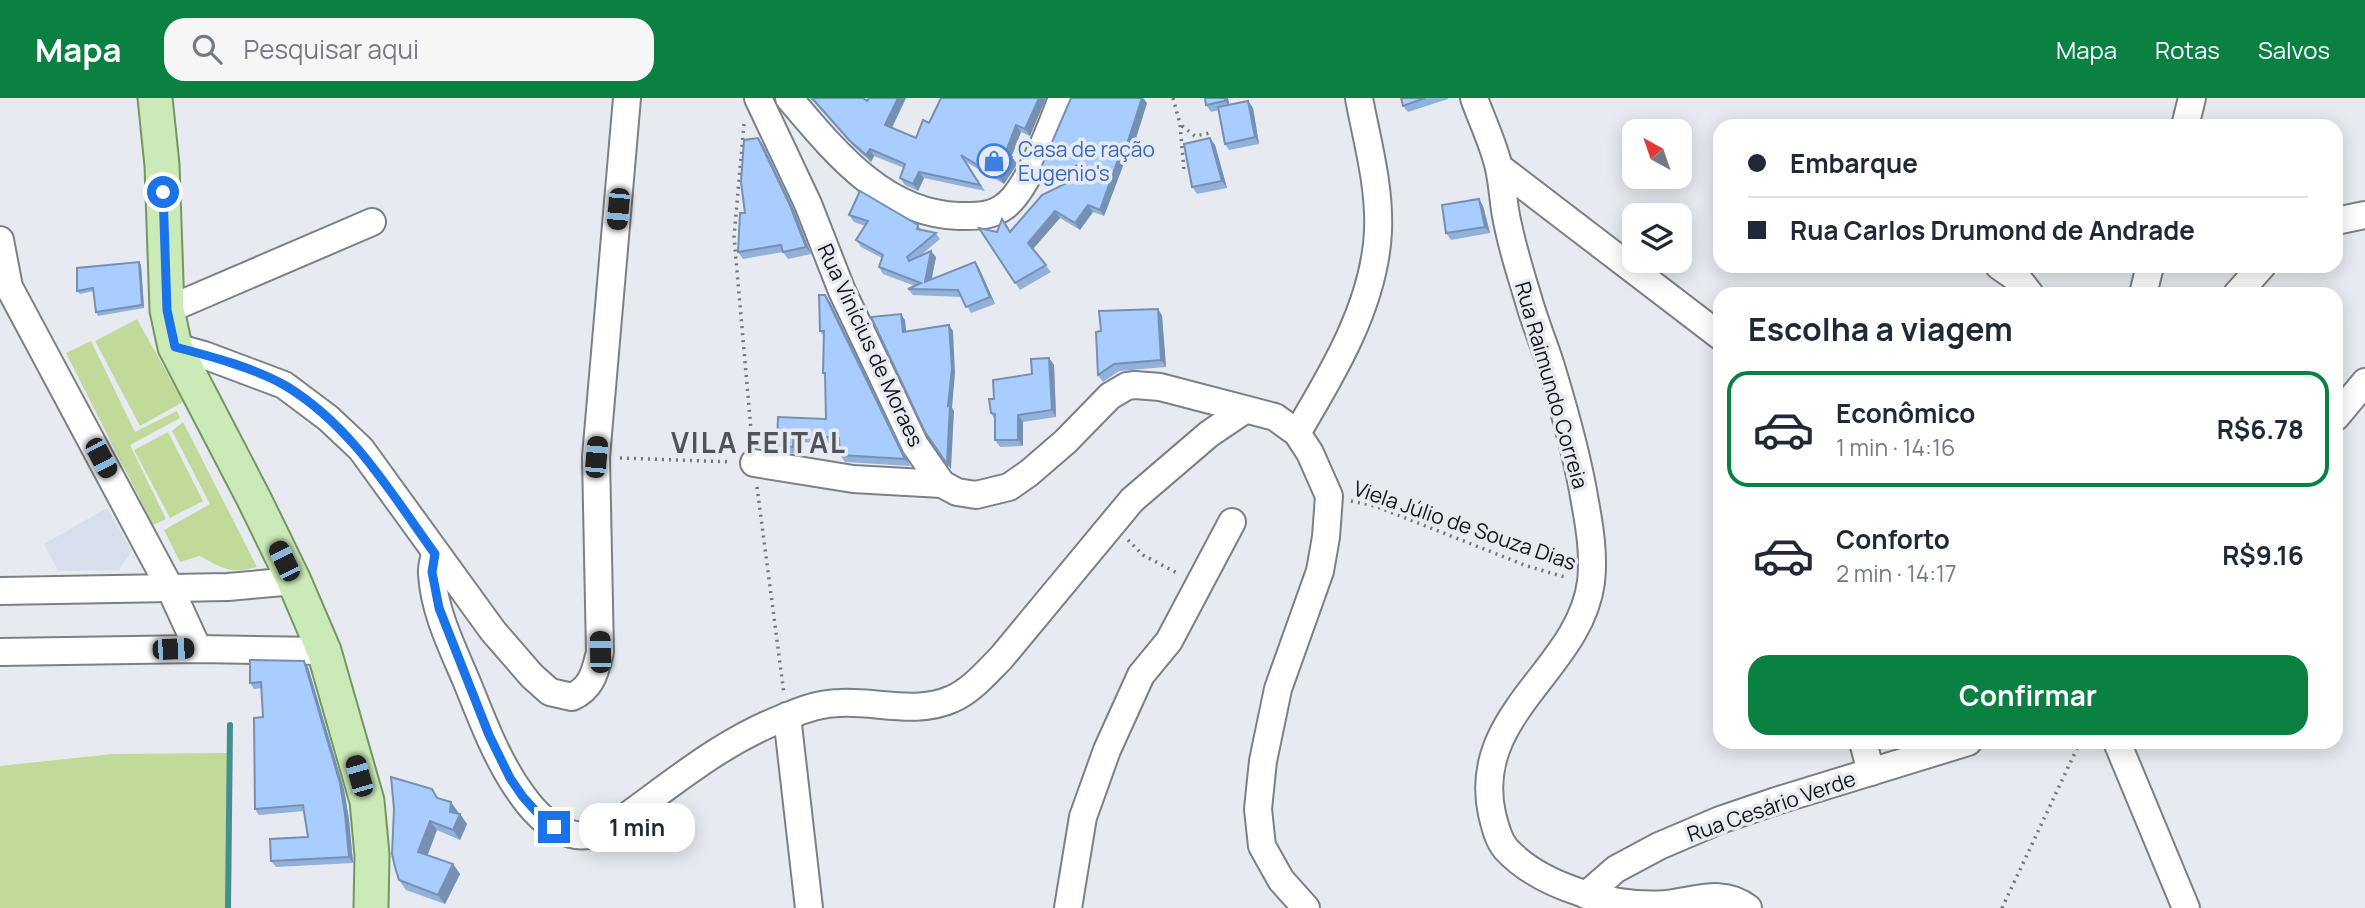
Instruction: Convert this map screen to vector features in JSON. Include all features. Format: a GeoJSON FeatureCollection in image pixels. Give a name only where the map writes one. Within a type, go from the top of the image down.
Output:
{"type":"FeatureCollection","features":[{"type":"Feature","properties":{"kind":"main road"},"geometry":{"type":"LineString","coordinates":[[155,98],[162,165],[167,310],[175,347],[294,581],[324,651],[367,801],[372,855],[372,908]]}},
{"type":"Feature","properties":{"kind":"street"},"geometry":{"type":"LineString","coordinates":[[175,347],[284,385],[308,402],[360,449],[493,631],[532,676],[550,692],[572,697],[583,692],[593,679],[600,652],[596,457],[627,98]]}},
{"type":"Feature","properties":{"kind":"street"},"geometry":{"type":"LineString","coordinates":[[789,98],[852,168],[884,192],[914,208],[952,216],[995,213],[1007,205],[1018,192],[1062,98]]}},
{"type":"Feature","properties":{"kind":"street"},"geometry":{"type":"LineString","coordinates":[[1297,433],[1326,384],[1358,314],[1372,275],[1378,230],[1375,177],[1359,98]]}},
{"type":"Feature","properties":{"kind":"street","name":"Rua Raimundo Correia"},"geometry":{"type":"LineString","coordinates":[[1474,98],[1499,167],[1505,211],[1516,257],[1553,371],[1582,480],[1592,538],[1591,584],[1574,628],[1503,730],[1491,769],[1490,804],[1494,825],[1503,846],[1520,864],[1548,881],[1586,895],[1636,905],[1665,905],[1696,898],[1724,897],[1748,908]]}},
{"type":"Feature","properties":{"kind":"street"},"geometry":{"type":"LineString","coordinates":[[2187,119],[2192,98]]}},
{"type":"Feature","properties":{"kind":"street","name":"Rua Vinícius de Moraes"},"geometry":{"type":"LineString","coordinates":[[752,105],[808,204],[853,316],[915,445],[942,484]]}},
{"type":"Feature","properties":{"kind":"street"},"geometry":{"type":"LineString","coordinates":[[1499,167],[1713,331]]}},
{"type":"Feature","properties":{"kind":"street"},"geometry":{"type":"LineString","coordinates":[[2343,220],[2365,215]]}},
{"type":"Feature","properties":{"kind":"street"},"geometry":{"type":"LineString","coordinates":[[167,310],[372,222]]}},
{"type":"Feature","properties":{"kind":"street"},"geometry":{"type":"LineString","coordinates":[[0,240],[5,280],[170,588],[198,649]]}},
{"type":"Feature","properties":{"kind":"street"},"geometry":{"type":"LineString","coordinates":[[2009,273],[2025,287]]}},
{"type":"Feature","properties":{"kind":"street"},"geometry":{"type":"LineString","coordinates":[[2243,287],[2256,273]]}},
{"type":"Feature","properties":{"kind":"street"},"geometry":{"type":"LineString","coordinates":[[2343,409],[2365,382]]}},
{"type":"Feature","properties":{"kind":"street"},"geometry":{"type":"LineString","coordinates":[[754,463],[853,479],[942,484],[957,492],[976,495],[1009,487],[1065,442],[1110,396],[1135,384],[1160,387],[1243,411],[1275,417],[1297,433],[1310,453],[1329,496],[1326,537],[1320,571],[1278,689],[1263,761],[1258,809],[1262,846],[1281,880],[1306,908]]}},
{"type":"Feature","properties":{"kind":"street"},"geometry":{"type":"LineString","coordinates":[[435,554],[432,572],[439,608],[489,735],[510,778],[523,797],[554,827],[572,835],[599,833],[616,824],[727,744],[787,716],[839,703],[934,705],[953,699],[978,681],[1001,659],[1132,500],[1209,434],[1243,411]]}},
{"type":"Feature","properties":{"kind":"street"},"geometry":{"type":"LineString","coordinates":[[1068,908],[1083,817],[1107,750],[1142,675],[1169,641],[1232,522]]}},
{"type":"Feature","properties":{"kind":"street"},"geometry":{"type":"LineString","coordinates":[[0,591],[228,587],[294,581]]}},
{"type":"Feature","properties":{"kind":"street"},"geometry":{"type":"LineString","coordinates":[[0,652],[198,649],[324,651]]}},
{"type":"Feature","properties":{"kind":"street"},"geometry":{"type":"LineString","coordinates":[[787,716],[809,908]]}},
{"type":"Feature","properties":{"kind":"street"},"geometry":{"type":"LineString","coordinates":[[1865,749],[1871,772]]}},
{"type":"Feature","properties":{"kind":"street","name":"Rua Cesário Verde"},"geometry":{"type":"LineString","coordinates":[[1586,895],[1616,869],[1659,846],[1746,811],[1945,749]]}},
{"type":"Feature","properties":{"kind":"street"},"geometry":{"type":"LineString","coordinates":[[2120,749],[2186,908]]}},
{"type":"Feature","properties":{"kind":"path"},"geometry":{"type":"LineString","coordinates":[[1173,98],[1180,124],[1184,170]]}},
{"type":"Feature","properties":{"kind":"path"},"geometry":{"type":"LineString","coordinates":[[752,105],[734,237],[754,463],[787,716]]}},
{"type":"Feature","properties":{"kind":"path"},"geometry":{"type":"LineString","coordinates":[[1180,124],[1195,136],[1210,133]]}},
{"type":"Feature","properties":{"kind":"path"},"geometry":{"type":"LineString","coordinates":[[596,457],[754,463]]}},
{"type":"Feature","properties":{"kind":"path","name":"Viela Júlio de Souza Dias"},"geometry":{"type":"LineString","coordinates":[[1329,496],[1375,506],[1527,566],[1591,584]]}},
{"type":"Feature","properties":{"kind":"path"},"geometry":{"type":"LineString","coordinates":[[1112,523],[1143,555],[1199,584]]}},
{"type":"Feature","properties":{"kind":"path"},"geometry":{"type":"LineString","coordinates":[[2001,908],[2077,749]]}},
{"type":"Feature","properties":{"kind":"shaded area"},"geometry":{"type":"Polygon","coordinates":[[[107,508],[132,551],[119,570],[58,571],[44,544],[107,508]]]}},
{"type":"Feature","properties":{"kind":"green space"},"geometry":{"type":"Polygon","coordinates":[[[137,319],[183,402],[140,426],[95,341],[137,319]]]}},
{"type":"Feature","properties":{"kind":"green space"},"geometry":{"type":"Polygon","coordinates":[[[91,341],[135,432],[177,411],[180,418],[130,445],[166,519],[153,525],[66,353],[91,341]]]}},
{"type":"Feature","properties":{"kind":"green space"},"geometry":{"type":"Polygon","coordinates":[[[183,422],[257,567],[227,569],[200,556],[180,562],[164,530],[210,504],[172,431],[183,422]]]}},
{"type":"Feature","properties":{"kind":"green space"},"geometry":{"type":"Polygon","coordinates":[[[168,432],[203,501],[170,518],[134,450],[168,432]]]}},
{"type":"Feature","properties":{"kind":"green space"},"geometry":{"type":"Polygon","coordinates":[[[227,753],[228,908],[0,908],[0,766],[112,754],[227,753]]]}},
{"type":"Feature","properties":{"kind":"building"},"geometry":{"type":"Polygon","coordinates":[[[812,98],[863,98],[867,101],[869,98],[898,98],[885,125],[916,138],[923,120],[929,123],[941,98],[1039,98],[1025,129],[1016,125],[1005,154],[1012,157],[999,178],[961,155],[980,185],[919,172],[913,184],[900,178],[905,164],[870,149],[866,155],[812,98]]]}},
{"type":"Feature","properties":{"kind":"building"},"geometry":{"type":"Polygon","coordinates":[[[1071,98],[1142,98],[1127,144],[1124,143],[1100,210],[1088,205],[1075,223],[1055,211],[1028,243],[1046,265],[1015,283],[979,228],[997,232],[1002,219],[1010,232],[1042,195],[1083,175],[1079,165],[1037,177],[1071,98]]]}},
{"type":"Feature","properties":{"kind":"building"},"geometry":{"type":"Polygon","coordinates":[[[1205,98],[1225,98],[1225,101],[1206,105],[1205,98]]]}},
{"type":"Feature","properties":{"kind":"building"},"geometry":{"type":"Polygon","coordinates":[[[1401,98],[1425,98],[1403,106],[1401,98]]]}},
{"type":"Feature","properties":{"kind":"building"},"geometry":{"type":"Polygon","coordinates":[[[1248,101],[1255,137],[1225,144],[1218,107],[1248,101]]]}},
{"type":"Feature","properties":{"kind":"building"},"geometry":{"type":"Polygon","coordinates":[[[758,138],[789,203],[806,247],[783,252],[781,245],[738,252],[740,213],[745,213],[741,182],[744,140],[758,138]]]}},
{"type":"Feature","properties":{"kind":"building"},"geometry":{"type":"Polygon","coordinates":[[[1210,138],[1222,181],[1192,187],[1184,144],[1210,138]]]}},
{"type":"Feature","properties":{"kind":"building"},"geometry":{"type":"Polygon","coordinates":[[[860,191],[918,225],[917,229],[936,233],[907,257],[909,261],[931,251],[925,282],[975,262],[990,297],[966,307],[958,290],[908,289],[921,283],[879,267],[883,255],[856,240],[868,221],[849,215],[860,191]]]}},
{"type":"Feature","properties":{"kind":"building"},"geometry":{"type":"Polygon","coordinates":[[[1479,199],[1485,227],[1446,233],[1442,205],[1479,199]]]}},
{"type":"Feature","properties":{"kind":"building"},"geometry":{"type":"Polygon","coordinates":[[[139,262],[142,305],[96,312],[93,288],[77,291],[77,268],[139,262]]]}},
{"type":"Feature","properties":{"kind":"building"},"geometry":{"type":"Polygon","coordinates":[[[819,295],[825,295],[905,459],[840,455],[839,438],[794,435],[793,447],[777,445],[778,417],[826,419],[824,331],[820,331],[819,295]]]}},
{"type":"Feature","properties":{"kind":"building"},"geometry":{"type":"Polygon","coordinates":[[[1158,309],[1161,360],[1114,364],[1098,375],[1096,332],[1101,331],[1099,311],[1158,309]]]}},
{"type":"Feature","properties":{"kind":"building"},"geometry":{"type":"Polygon","coordinates":[[[901,314],[903,332],[949,325],[952,368],[947,464],[925,432],[871,317],[901,314]]]}},
{"type":"Feature","properties":{"kind":"building"},"geometry":{"type":"Polygon","coordinates":[[[1049,358],[1052,410],[1018,415],[1018,440],[995,440],[995,414],[991,413],[989,399],[994,399],[993,380],[1032,374],[1031,359],[1049,358]]]}},
{"type":"Feature","properties":{"kind":"building"},"geometry":{"type":"Polygon","coordinates":[[[250,660],[304,661],[340,783],[349,857],[271,861],[270,839],[308,837],[303,805],[255,809],[254,718],[263,717],[261,682],[250,683],[250,660]]]}},
{"type":"Feature","properties":{"kind":"building"},"geometry":{"type":"Polygon","coordinates":[[[391,777],[432,789],[437,798],[451,802],[450,812],[460,814],[453,830],[430,821],[418,852],[453,864],[438,895],[399,880],[392,854],[394,809],[391,777]]]}},
{"type":"Feature","properties":{"kind":"waterway"},"geometry":{"type":"LineString","coordinates":[[228,908],[230,725]]}},
{"type":"Feature","properties":{"kind":"place","name":"Casa de ração Eugenio's"},"geometry":{"type":"Point","coordinates":[994,161]}},
{"type":"Feature","properties":{"kind":"district","name":"VILA FEITAL"},"geometry":{"type":"Point","coordinates":[759,442]}},
{"type":"Feature","properties":{"kind":"route"},"geometry":{"type":"LineString","coordinates":[[163,192],[167,310],[175,347],[284,385],[328,418],[360,449],[435,554],[432,572],[439,608],[489,735],[510,778],[523,797],[554,827]]}}]}
